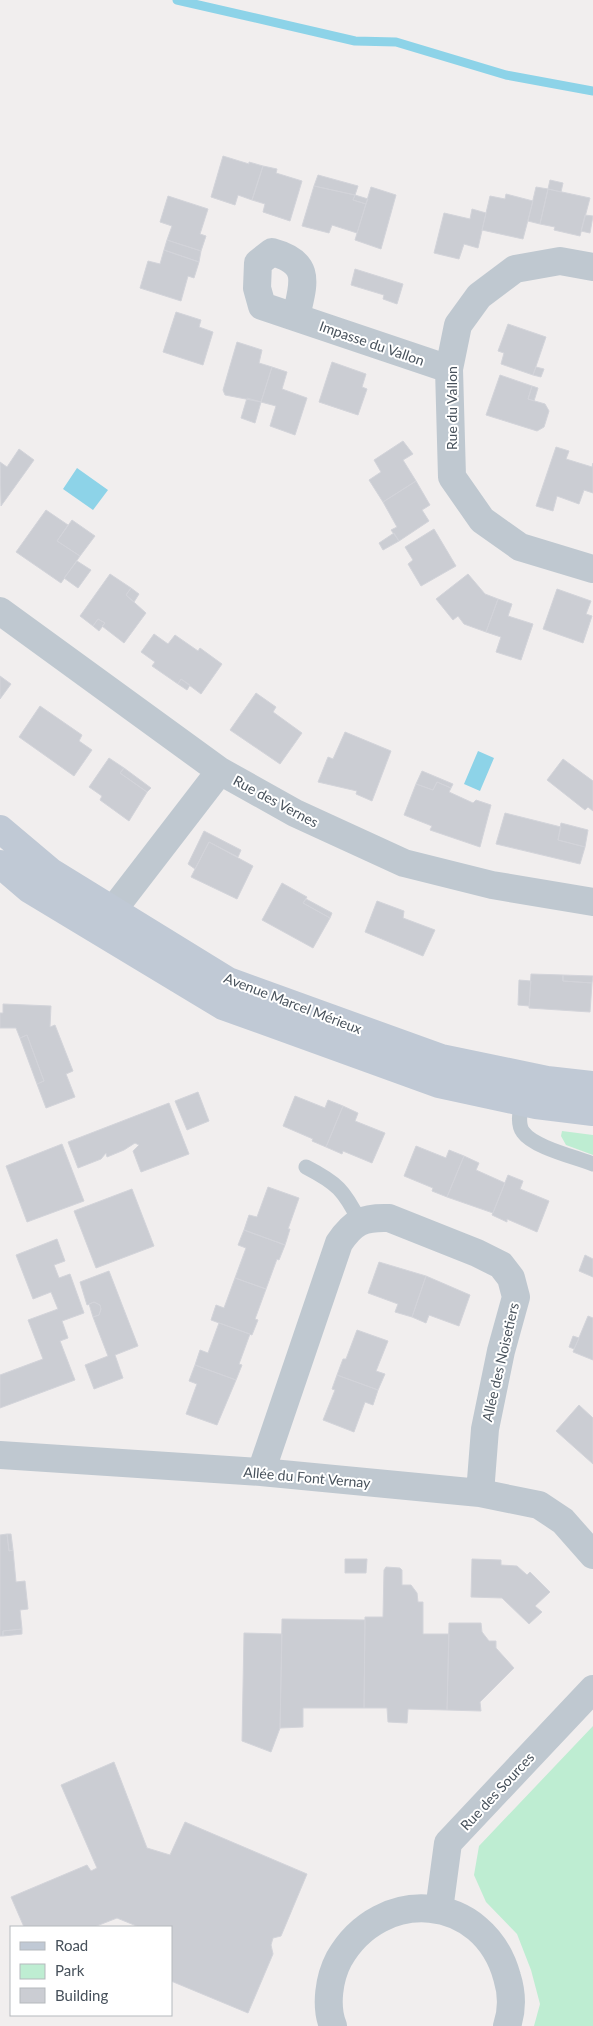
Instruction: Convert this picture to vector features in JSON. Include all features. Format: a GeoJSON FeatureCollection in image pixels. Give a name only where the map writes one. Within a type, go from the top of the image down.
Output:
{"type":"FeatureCollection","features":[{"type":"Feature","properties":{"kind":"main road","name":"Avenue Marcel Mérieux"},"geometry":{"type":"LineString","coordinates":[[0,829],[52,872],[228,981],[441,1058],[547,1080],[593,1084]]}},
{"type":"Feature","properties":{"kind":"main road","name":"Avenue Marcel Mérieux"},"geometry":{"type":"LineString","coordinates":[[0,864],[29,889],[223,1006],[439,1084],[522,1102],[593,1112]]}},
{"type":"Feature","properties":{"kind":"street","name":"Rue du Vallon"},"geometry":{"type":"LineString","coordinates":[[593,267],[560,261],[515,269],[478,296],[458,325],[449,369],[452,477],[482,520],[520,547],[593,569]]}},
{"type":"Feature","properties":{"kind":"street","name":"Impasse du Vallon"},"geometry":{"type":"LineString","coordinates":[[296,317],[449,369]]}},
{"type":"Feature","properties":{"kind":"street","name":"Rue des Vernes"},"geometry":{"type":"LineString","coordinates":[[0,611],[220,771],[295,813],[404,863],[492,885],[593,902]]}},
{"type":"Feature","properties":{"kind":"street"},"geometry":{"type":"LineString","coordinates":[[113,910],[220,771]]}},
{"type":"Feature","properties":{"kind":"street","name":"Allée des Noisetiers"},"geometry":{"type":"LineString","coordinates":[[360,1222],[377,1218],[389,1218],[477,1253],[501,1266],[511,1278],[516,1297],[501,1351],[485,1429],[480,1494]]}},
{"type":"Feature","properties":{"kind":"street"},"geometry":{"type":"LineString","coordinates":[[261,1472],[339,1243],[349,1229],[360,1222]]}},
{"type":"Feature","properties":{"kind":"street","name":"Allée du Font Vernay"},"geometry":{"type":"LineString","coordinates":[[0,1454],[261,1472],[480,1494],[539,1505],[563,1521],[593,1556]]}},
{"type":"Feature","properties":{"kind":"street","name":"Rue des Sources"},"geometry":{"type":"LineString","coordinates":[[439,1910],[448,1843],[593,1689]]}},
{"type":"Feature","properties":{"kind":"street"},"geometry":{"type":"LineString","coordinates":[[333,2026],[329,1994],[335,1967],[348,1943],[368,1924],[393,1912],[416,1908],[439,1910],[465,1920],[487,1938],[503,1962],[511,1989],[510,2017],[507,2026]]}},
{"type":"Feature","properties":{"kind":"lane"},"geometry":{"type":"LineString","coordinates":[[522,1102],[519,1118],[522,1131],[532,1141],[593,1164]]}},
{"type":"Feature","properties":{"kind":"lane"},"geometry":{"type":"LineString","coordinates":[[306,1167],[332,1181],[340,1188],[360,1222]]}},
{"type":"Feature","properties":{"kind":"green space"},"geometry":{"type":"Polygon","coordinates":[[[562,1131],[593,1135],[593,1155],[566,1145],[561,1136],[562,1131]]]}},
{"type":"Feature","properties":{"kind":"green space"},"geometry":{"type":"Polygon","coordinates":[[[593,1726],[593,2026],[534,2026],[540,2004],[531,1970],[517,1934],[486,1902],[474,1875],[479,1846],[593,1726]]]}},
{"type":"Feature","properties":{"kind":"water"},"geometry":{"type":"Polygon","coordinates":[[[77,468],[108,490],[93,510],[63,489],[77,468]]]}},
{"type":"Feature","properties":{"kind":"water"},"geometry":{"type":"Polygon","coordinates":[[[478,751],[494,758],[480,791],[464,784],[478,751]]]}},
{"type":"Feature","properties":{"kind":"building"},"geometry":{"type":"Polygon","coordinates":[[[223,156],[263,166],[252,200],[238,195],[235,205],[211,197],[223,156]]]}},
{"type":"Feature","properties":{"kind":"building"},"geometry":{"type":"Polygon","coordinates":[[[263,166],[277,169],[276,173],[302,181],[290,221],[263,212],[265,204],[252,200],[263,166]]]}},
{"type":"Feature","properties":{"kind":"building"},"geometry":{"type":"Polygon","coordinates":[[[318,175],[358,186],[355,195],[314,186],[318,175]]]}},
{"type":"Feature","properties":{"kind":"building"},"geometry":{"type":"Polygon","coordinates":[[[550,180],[563,183],[561,192],[548,189],[550,180]]]}},
{"type":"Feature","properties":{"kind":"building"},"geometry":{"type":"Polygon","coordinates":[[[314,186],[355,195],[353,200],[366,204],[357,233],[332,225],[329,233],[302,226],[314,186]]]}},
{"type":"Feature","properties":{"kind":"building"},"geometry":{"type":"Polygon","coordinates":[[[371,187],[396,195],[381,249],[355,240],[371,187]]]}},
{"type":"Feature","properties":{"kind":"building"},"geometry":{"type":"Polygon","coordinates":[[[536,187],[548,189],[540,224],[528,221],[536,187]]]}},
{"type":"Feature","properties":{"kind":"building"},"geometry":{"type":"Polygon","coordinates":[[[548,189],[590,198],[580,236],[554,230],[555,227],[540,224],[548,189]]]}},
{"type":"Feature","properties":{"kind":"building"},"geometry":{"type":"Polygon","coordinates":[[[506,194],[533,201],[523,239],[482,230],[490,196],[505,199],[506,194]]]}},
{"type":"Feature","properties":{"kind":"building"},"geometry":{"type":"Polygon","coordinates":[[[355,195],[368,199],[366,204],[353,200],[355,195]]]}},
{"type":"Feature","properties":{"kind":"building"},"geometry":{"type":"Polygon","coordinates":[[[168,196],[208,209],[200,234],[206,236],[201,251],[167,240],[172,226],[160,222],[168,196]]]}},
{"type":"Feature","properties":{"kind":"building"},"geometry":{"type":"Polygon","coordinates":[[[472,209],[486,213],[478,248],[464,244],[459,259],[434,253],[444,213],[470,219],[472,209]]]}},
{"type":"Feature","properties":{"kind":"building"},"geometry":{"type":"Polygon","coordinates":[[[585,215],[593,216],[590,233],[581,231],[585,215]]]}},
{"type":"Feature","properties":{"kind":"building"},"geometry":{"type":"Polygon","coordinates":[[[167,240],[201,251],[199,262],[164,250],[167,240]]]}},
{"type":"Feature","properties":{"kind":"building"},"geometry":{"type":"Polygon","coordinates":[[[164,250],[199,262],[194,278],[188,276],[181,301],[140,288],[148,261],[160,264],[164,250]]]}},
{"type":"Feature","properties":{"kind":"building"},"geometry":{"type":"Polygon","coordinates":[[[355,269],[403,284],[397,304],[383,299],[384,295],[351,285],[355,269]]]}},
{"type":"Feature","properties":{"kind":"building"},"geometry":{"type":"Polygon","coordinates":[[[176,312],[201,320],[199,327],[213,332],[203,365],[163,352],[176,312]]]}},
{"type":"Feature","properties":{"kind":"building"},"geometry":{"type":"Polygon","coordinates":[[[508,324],[546,337],[533,375],[501,364],[504,353],[498,351],[508,324]]]}},
{"type":"Feature","properties":{"kind":"building"},"geometry":{"type":"Polygon","coordinates":[[[237,342],[262,350],[259,363],[272,367],[261,402],[225,395],[223,390],[237,342]]]}},
{"type":"Feature","properties":{"kind":"building"},"geometry":{"type":"Polygon","coordinates":[[[332,362],[366,374],[362,387],[367,389],[358,415],[319,402],[332,362]]]}},
{"type":"Feature","properties":{"kind":"building"},"geometry":{"type":"Polygon","coordinates":[[[272,367],[287,372],[282,389],[307,398],[295,435],[270,426],[276,406],[261,402],[272,367]]]}},
{"type":"Feature","properties":{"kind":"building"},"geometry":{"type":"Polygon","coordinates":[[[536,367],[544,369],[541,377],[533,375],[536,367]]]}},
{"type":"Feature","properties":{"kind":"building"},"geometry":{"type":"Polygon","coordinates":[[[500,375],[532,386],[528,399],[545,404],[549,411],[544,427],[537,431],[486,415],[500,375]]]}},
{"type":"Feature","properties":{"kind":"building"},"geometry":{"type":"Polygon","coordinates":[[[532,386],[538,388],[534,401],[528,399],[532,386]]]}},
{"type":"Feature","properties":{"kind":"building"},"geometry":{"type":"Polygon","coordinates":[[[247,398],[261,402],[255,423],[241,418],[247,398]]]}},
{"type":"Feature","properties":{"kind":"building"},"geometry":{"type":"Polygon","coordinates":[[[403,441],[413,454],[403,460],[416,481],[383,502],[369,480],[381,472],[374,460],[403,441]]]}},
{"type":"Feature","properties":{"kind":"building"},"geometry":{"type":"Polygon","coordinates":[[[556,447],[569,451],[566,459],[592,467],[593,463],[593,493],[584,490],[579,504],[557,496],[553,511],[536,506],[556,447]]]}},
{"type":"Feature","properties":{"kind":"building"},"geometry":{"type":"Polygon","coordinates":[[[19,449],[34,460],[1,506],[0,462],[7,467],[19,449]]]}},
{"type":"Feature","properties":{"kind":"building"},"geometry":{"type":"Polygon","coordinates":[[[416,481],[430,505],[422,510],[429,521],[399,541],[391,530],[397,527],[383,502],[416,481]]]}},
{"type":"Feature","properties":{"kind":"building"},"geometry":{"type":"Polygon","coordinates":[[[46,510],[68,525],[57,541],[80,556],[61,583],[16,552],[46,510]]]}},
{"type":"Feature","properties":{"kind":"building"},"geometry":{"type":"Polygon","coordinates":[[[72,520],[95,536],[80,556],[57,541],[72,520]]]}},
{"type":"Feature","properties":{"kind":"building"},"geometry":{"type":"Polygon","coordinates":[[[434,529],[456,566],[421,586],[408,564],[413,560],[405,547],[434,529]]]}},
{"type":"Feature","properties":{"kind":"building"},"geometry":{"type":"Polygon","coordinates":[[[394,533],[399,541],[383,550],[379,543],[394,533]]]}},
{"type":"Feature","properties":{"kind":"building"},"geometry":{"type":"Polygon","coordinates":[[[77,561],[91,570],[78,588],[64,578],[77,561]]]}},
{"type":"Feature","properties":{"kind":"building"},"geometry":{"type":"Polygon","coordinates":[[[110,574],[131,588],[126,595],[146,613],[124,643],[102,626],[105,623],[98,619],[93,626],[80,616],[110,574]]]}},
{"type":"Feature","properties":{"kind":"building"},"geometry":{"type":"Polygon","coordinates":[[[468,574],[485,594],[498,599],[486,632],[464,624],[458,616],[453,620],[436,599],[468,574]]]}},
{"type":"Feature","properties":{"kind":"building"},"geometry":{"type":"Polygon","coordinates":[[[131,588],[139,594],[134,602],[126,595],[131,588]]]}},
{"type":"Feature","properties":{"kind":"building"},"geometry":{"type":"Polygon","coordinates":[[[557,589],[591,601],[586,614],[592,616],[583,643],[543,629],[557,589]]]}},
{"type":"Feature","properties":{"kind":"building"},"geometry":{"type":"Polygon","coordinates":[[[498,599],[512,604],[508,616],[533,624],[521,660],[496,652],[501,637],[486,632],[498,599]]]}},
{"type":"Feature","properties":{"kind":"building"},"geometry":{"type":"Polygon","coordinates":[[[98,619],[105,623],[99,631],[93,626],[98,619]]]}},
{"type":"Feature","properties":{"kind":"building"},"geometry":{"type":"Polygon","coordinates":[[[154,634],[168,644],[175,635],[198,651],[200,648],[222,664],[201,694],[181,679],[178,684],[152,666],[155,662],[141,652],[154,634]]]}},
{"type":"Feature","properties":{"kind":"building"},"geometry":{"type":"Polygon","coordinates":[[[0,676],[11,684],[0,699],[0,676]]]}},
{"type":"Feature","properties":{"kind":"building"},"geometry":{"type":"Polygon","coordinates":[[[181,679],[190,685],[187,690],[178,684],[181,679]]]}},
{"type":"Feature","properties":{"kind":"building"},"geometry":{"type":"Polygon","coordinates":[[[256,693],[276,707],[273,712],[302,733],[280,764],[230,730],[256,693]]]}},
{"type":"Feature","properties":{"kind":"building"},"geometry":{"type":"Polygon","coordinates":[[[40,706],[82,735],[79,741],[92,750],[74,776],[19,737],[40,706]]]}},
{"type":"Feature","properties":{"kind":"building"},"geometry":{"type":"Polygon","coordinates":[[[345,732],[391,751],[372,801],[356,794],[357,791],[318,782],[328,757],[333,759],[345,732]]]}},
{"type":"Feature","properties":{"kind":"building"},"geometry":{"type":"Polygon","coordinates":[[[109,758],[124,768],[120,773],[147,792],[129,821],[100,800],[102,796],[89,787],[109,758]]]}},
{"type":"Feature","properties":{"kind":"building"},"geometry":{"type":"Polygon","coordinates":[[[563,759],[593,781],[593,811],[588,807],[585,810],[547,780],[563,759]]]}},
{"type":"Feature","properties":{"kind":"building"},"geometry":{"type":"Polygon","coordinates":[[[124,768],[151,788],[147,792],[120,773],[124,768]]]}},
{"type":"Feature","properties":{"kind":"building"},"geometry":{"type":"Polygon","coordinates":[[[422,771],[453,784],[451,788],[437,782],[433,790],[416,784],[422,771]]]}},
{"type":"Feature","properties":{"kind":"building"},"geometry":{"type":"Polygon","coordinates":[[[437,782],[451,788],[449,792],[473,803],[476,800],[491,805],[480,847],[430,830],[432,826],[404,815],[416,784],[433,790],[437,782]]]}},
{"type":"Feature","properties":{"kind":"building"},"geometry":{"type":"Polygon","coordinates":[[[505,813],[561,827],[558,840],[585,847],[580,864],[496,844],[505,813]]]}},
{"type":"Feature","properties":{"kind":"building"},"geometry":{"type":"Polygon","coordinates":[[[561,823],[588,830],[585,847],[558,840],[561,823]]]}},
{"type":"Feature","properties":{"kind":"building"},"geometry":{"type":"Polygon","coordinates":[[[204,831],[241,850],[238,857],[209,842],[195,869],[188,864],[204,831]]]}},
{"type":"Feature","properties":{"kind":"building"},"geometry":{"type":"Polygon","coordinates":[[[209,842],[253,866],[237,899],[191,877],[209,842]]]}},
{"type":"Feature","properties":{"kind":"building"},"geometry":{"type":"Polygon","coordinates":[[[282,883],[307,897],[303,903],[330,918],[313,948],[262,920],[282,883]]]}},
{"type":"Feature","properties":{"kind":"building"},"geometry":{"type":"Polygon","coordinates":[[[306,899],[332,913],[330,918],[303,903],[306,899]]]}},
{"type":"Feature","properties":{"kind":"building"},"geometry":{"type":"Polygon","coordinates":[[[377,901],[404,911],[403,918],[435,930],[423,956],[365,932],[377,901]]]}},
{"type":"Feature","properties":{"kind":"building"},"geometry":{"type":"Polygon","coordinates":[[[531,974],[563,975],[563,981],[592,983],[590,1012],[529,1008],[531,974]]]}},
{"type":"Feature","properties":{"kind":"building"},"geometry":{"type":"Polygon","coordinates":[[[563,975],[593,976],[592,983],[563,981],[563,975]]]}},
{"type":"Feature","properties":{"kind":"building"},"geometry":{"type":"Polygon","coordinates":[[[519,980],[531,981],[529,1006],[518,1005],[519,980]]]}},
{"type":"Feature","properties":{"kind":"building"},"geometry":{"type":"Polygon","coordinates":[[[3,1004],[51,1006],[50,1027],[55,1025],[73,1071],[66,1074],[75,1097],[46,1108],[37,1084],[44,1081],[27,1035],[20,1038],[16,1028],[0,1028],[0,1013],[3,1013],[3,1004]]]}},
{"type":"Feature","properties":{"kind":"building"},"geometry":{"type":"Polygon","coordinates":[[[27,1035],[44,1081],[37,1084],[20,1038],[27,1035]]]}},
{"type":"Feature","properties":{"kind":"building"},"geometry":{"type":"Polygon","coordinates":[[[198,1092],[209,1121],[187,1130],[175,1101],[198,1092]]]}},
{"type":"Feature","properties":{"kind":"building"},"geometry":{"type":"Polygon","coordinates":[[[295,1096],[325,1108],[328,1100],[343,1106],[326,1147],[283,1126],[295,1096]]]}},
{"type":"Feature","properties":{"kind":"building"},"geometry":{"type":"Polygon","coordinates":[[[169,1103],[189,1154],[141,1172],[133,1151],[139,1145],[135,1143],[107,1157],[106,1153],[101,1159],[78,1168],[68,1142],[169,1103]]]}},
{"type":"Feature","properties":{"kind":"building"},"geometry":{"type":"Polygon","coordinates":[[[343,1106],[358,1113],[355,1121],[385,1133],[372,1163],[343,1151],[342,1154],[326,1147],[343,1106]]]}},
{"type":"Feature","properties":{"kind":"building"},"geometry":{"type":"Polygon","coordinates":[[[62,1144],[84,1201],[27,1222],[6,1166],[62,1144]]]}},
{"type":"Feature","properties":{"kind":"building"},"geometry":{"type":"Polygon","coordinates":[[[416,1146],[446,1158],[449,1150],[464,1156],[447,1197],[432,1191],[433,1188],[404,1176],[416,1146]]]}},
{"type":"Feature","properties":{"kind":"building"},"geometry":{"type":"Polygon","coordinates":[[[464,1156],[479,1163],[476,1170],[505,1183],[493,1213],[447,1197],[464,1156]]]}},
{"type":"Feature","properties":{"kind":"building"},"geometry":{"type":"Polygon","coordinates":[[[508,1175],[523,1181],[520,1189],[549,1201],[537,1232],[507,1219],[507,1222],[492,1215],[508,1175]]]}},
{"type":"Feature","properties":{"kind":"building"},"geometry":{"type":"Polygon","coordinates":[[[268,1187],[299,1198],[288,1229],[290,1229],[285,1245],[244,1230],[249,1215],[257,1217],[268,1187]]]}},
{"type":"Feature","properties":{"kind":"building"},"geometry":{"type":"Polygon","coordinates":[[[132,1189],[154,1246],[96,1268],[74,1211],[132,1189]]]}},
{"type":"Feature","properties":{"kind":"building"},"geometry":{"type":"Polygon","coordinates":[[[244,1230],[285,1245],[279,1260],[277,1259],[266,1289],[235,1278],[246,1248],[238,1245],[244,1230]]]}},
{"type":"Feature","properties":{"kind":"building"},"geometry":{"type":"Polygon","coordinates":[[[57,1239],[65,1261],[54,1265],[59,1278],[70,1274],[84,1313],[62,1321],[68,1338],[60,1341],[75,1380],[0,1408],[0,1375],[43,1359],[28,1320],[58,1309],[51,1292],[33,1299],[16,1255],[57,1239]]]}},
{"type":"Feature","properties":{"kind":"building"},"geometry":{"type":"Polygon","coordinates":[[[585,1255],[593,1259],[593,1277],[579,1271],[585,1255]]]}},
{"type":"Feature","properties":{"kind":"building"},"geometry":{"type":"Polygon","coordinates":[[[379,1262],[426,1276],[412,1317],[395,1312],[398,1304],[368,1293],[379,1262]]]}},
{"type":"Feature","properties":{"kind":"building"},"geometry":{"type":"Polygon","coordinates":[[[109,1271],[138,1346],[115,1355],[123,1378],[94,1389],[85,1365],[108,1356],[93,1317],[99,1315],[100,1305],[94,1302],[87,1305],[80,1282],[109,1271]]]}},
{"type":"Feature","properties":{"kind":"building"},"geometry":{"type":"Polygon","coordinates":[[[426,1276],[470,1295],[459,1326],[429,1315],[426,1323],[412,1317],[426,1276]]]}},
{"type":"Feature","properties":{"kind":"building"},"geometry":{"type":"Polygon","coordinates":[[[235,1278],[266,1289],[255,1319],[258,1320],[252,1335],[211,1320],[216,1305],[224,1308],[235,1278]]]}},
{"type":"Feature","properties":{"kind":"building"},"geometry":{"type":"Polygon","coordinates":[[[94,1302],[100,1305],[101,1309],[99,1315],[93,1317],[89,1304],[94,1302]]]}},
{"type":"Feature","properties":{"kind":"building"},"geometry":{"type":"Polygon","coordinates":[[[588,1316],[593,1318],[593,1360],[573,1352],[588,1316]]]}},
{"type":"Feature","properties":{"kind":"building"},"geometry":{"type":"Polygon","coordinates":[[[219,1323],[250,1334],[239,1364],[242,1365],[236,1380],[195,1365],[200,1350],[208,1353],[219,1323]]]}},
{"type":"Feature","properties":{"kind":"building"},"geometry":{"type":"Polygon","coordinates":[[[357,1330],[388,1341],[376,1371],[385,1374],[378,1390],[337,1375],[343,1359],[346,1359],[357,1330]]]}},
{"type":"Feature","properties":{"kind":"building"},"geometry":{"type":"Polygon","coordinates":[[[573,1336],[579,1338],[574,1349],[569,1347],[573,1336]]]}},
{"type":"Feature","properties":{"kind":"building"},"geometry":{"type":"Polygon","coordinates":[[[195,1365],[236,1380],[217,1425],[186,1414],[197,1384],[189,1381],[195,1365]]]}},
{"type":"Feature","properties":{"kind":"building"},"geometry":{"type":"Polygon","coordinates":[[[337,1375],[378,1390],[373,1405],[365,1402],[354,1432],[323,1420],[335,1390],[332,1389],[337,1375]]]}},
{"type":"Feature","properties":{"kind":"building"},"geometry":{"type":"Polygon","coordinates":[[[579,1405],[593,1418],[593,1464],[556,1431],[579,1405]]]}},
{"type":"Feature","properties":{"kind":"building"},"geometry":{"type":"Polygon","coordinates":[[[7,1534],[9,1551],[13,1550],[16,1582],[25,1581],[28,1609],[20,1610],[22,1629],[3,1631],[3,1636],[0,1636],[0,1535],[7,1534]]]}},
{"type":"Feature","properties":{"kind":"building"},"geometry":{"type":"Polygon","coordinates":[[[7,1534],[11,1534],[13,1550],[9,1551],[7,1534]]]}},
{"type":"Feature","properties":{"kind":"building"},"geometry":{"type":"Polygon","coordinates":[[[345,1559],[367,1559],[366,1573],[345,1573],[345,1559]]]}},
{"type":"Feature","properties":{"kind":"building"},"geometry":{"type":"Polygon","coordinates":[[[472,1559],[501,1560],[501,1565],[517,1566],[527,1575],[530,1572],[550,1592],[535,1606],[542,1612],[529,1624],[502,1598],[471,1597],[472,1559]]]}},
{"type":"Feature","properties":{"kind":"building"},"geometry":{"type":"Polygon","coordinates":[[[386,1567],[400,1568],[402,1570],[402,1585],[411,1585],[417,1593],[418,1602],[423,1602],[423,1634],[449,1634],[447,1710],[408,1709],[407,1723],[388,1722],[387,1708],[364,1708],[365,1617],[383,1617],[384,1570],[386,1567]]]}},
{"type":"Feature","properties":{"kind":"building"},"geometry":{"type":"Polygon","coordinates":[[[282,1619],[365,1620],[364,1708],[303,1708],[303,1727],[280,1728],[282,1619]]]}},
{"type":"Feature","properties":{"kind":"building"},"geometry":{"type":"Polygon","coordinates":[[[449,1623],[481,1623],[482,1632],[489,1641],[496,1641],[496,1648],[514,1668],[480,1702],[481,1711],[447,1710],[449,1623]]]}},
{"type":"Feature","properties":{"kind":"building"},"geometry":{"type":"Polygon","coordinates":[[[22,1629],[22,1634],[3,1636],[3,1631],[22,1629]]]}},
{"type":"Feature","properties":{"kind":"building"},"geometry":{"type":"Polygon","coordinates":[[[244,1633],[282,1634],[280,1728],[271,1752],[242,1741],[244,1633]]]}},
{"type":"Feature","properties":{"kind":"building"},"geometry":{"type":"Polygon","coordinates":[[[114,1762],[147,1848],[170,1855],[185,1822],[307,1874],[281,1936],[273,1938],[271,1945],[273,1954],[248,2013],[172,1981],[172,1926],[137,1926],[117,1918],[97,1926],[24,1926],[11,1897],[87,1865],[91,1871],[97,1868],[61,1785],[114,1762]]]}},
{"type":"Feature","properties":{"kind":"waterway"},"geometry":{"type":"LineString","coordinates":[[177,0],[355,41],[396,42],[506,75],[593,91]]}}]}
